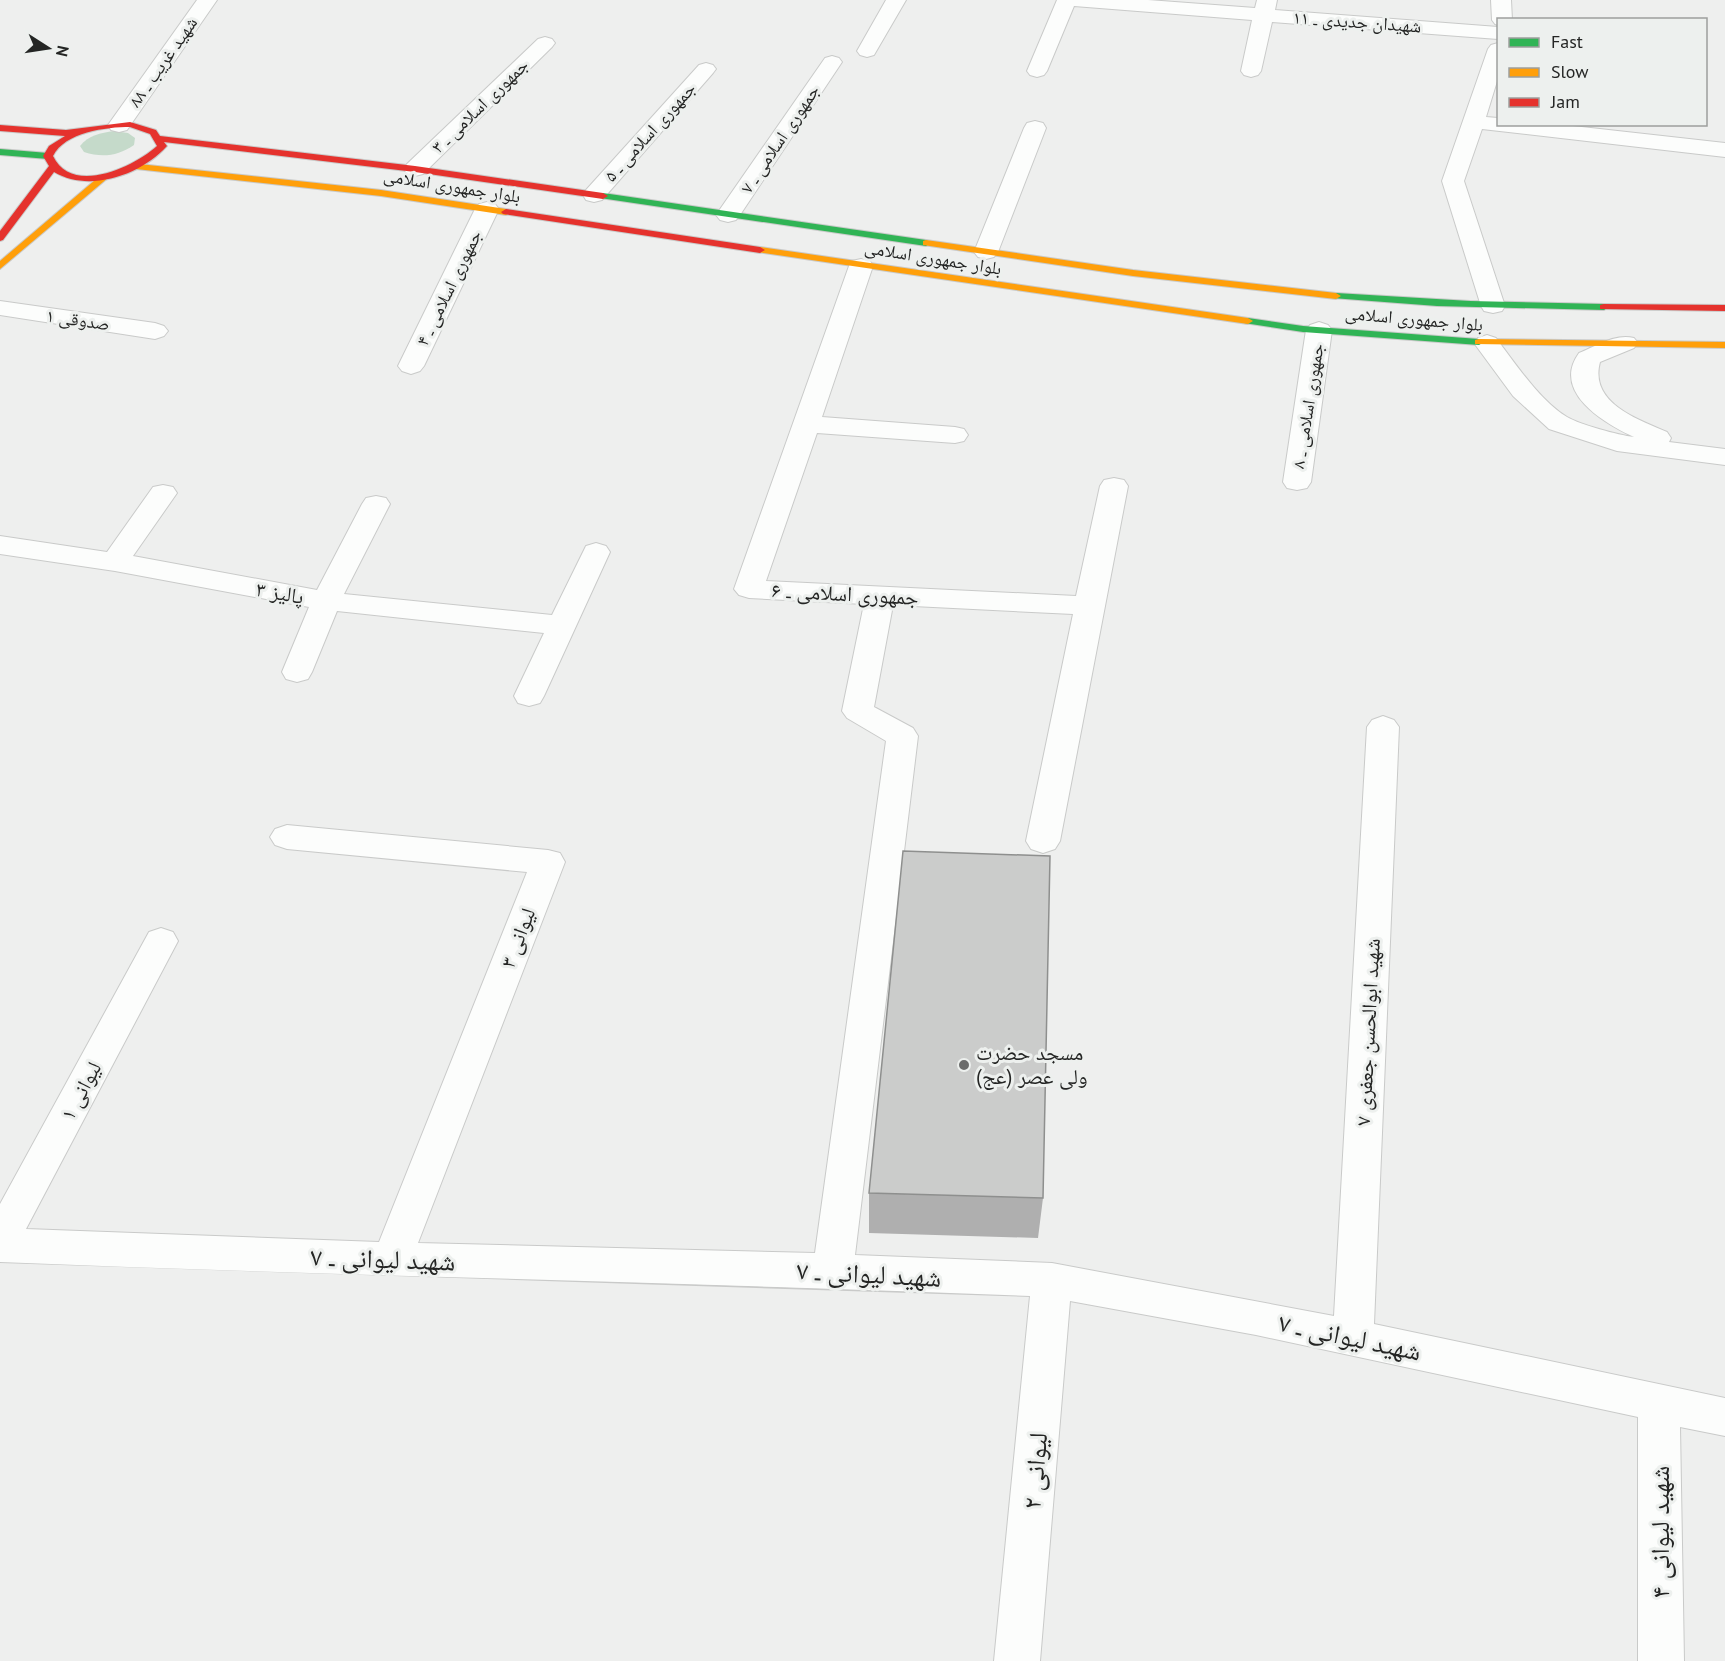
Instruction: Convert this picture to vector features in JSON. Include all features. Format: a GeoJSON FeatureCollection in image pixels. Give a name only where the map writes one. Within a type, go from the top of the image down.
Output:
{"type":"FeatureCollection","features":[{"type":"Feature","properties":{"kind":"main road"},"geometry":{"type":"LineString","coordinates":[[0,128],[75,133],[118,125]]}},
{"type":"Feature","properties":{"kind":"main road","name":"بلوار جمهوری اسلامی"},"geometry":{"type":"LineString","coordinates":[[118,125],[146,129],[161,139],[415,169],[1133,273],[1401,302],[1493,306],[1725,308]]}},
{"type":"Feature","properties":{"kind":"main road"},"geometry":{"type":"LineString","coordinates":[[0,238],[50,161],[52,148],[75,133]]}},
{"type":"Feature","properties":{"kind":"main road"},"geometry":{"type":"LineString","coordinates":[[0,152],[50,161],[70,175],[104,177],[139,167],[158,154],[162,146],[161,139]]}},
{"type":"Feature","properties":{"kind":"main road","name":"بلوار جمهوری اسلامی"},"geometry":{"type":"LineString","coordinates":[[139,167],[381,193],[861,266],[1319,330],[1487,343],[1725,345]]}},
{"type":"Feature","properties":{"kind":"main road"},"geometry":{"type":"LineString","coordinates":[[0,266],[104,177]]}},
{"type":"Feature","properties":{"kind":"street","name":"شهید غریب ـ ۸۸"},"geometry":{"type":"LineString","coordinates":[[118,125],[207,0]]}},
{"type":"Feature","properties":{"kind":"street"},"geometry":{"type":"LineString","coordinates":[[867,51],[896,0]]}},
{"type":"Feature","properties":{"kind":"street"},"geometry":{"type":"LineString","coordinates":[[1037,71],[1069,0]]}},
{"type":"Feature","properties":{"kind":"street","name":"شهیدان جدیدی ـ ۱۱"},"geometry":{"type":"LineString","coordinates":[[1069,0],[1266,7],[1497,33]]}},
{"type":"Feature","properties":{"kind":"street"},"geometry":{"type":"LineString","coordinates":[[1501,0],[1502,18]]}},
{"type":"Feature","properties":{"kind":"street"},"geometry":{"type":"LineString","coordinates":[[1251,71],[1266,7]]}},
{"type":"Feature","properties":{"kind":"street","name":"جمهوری اسلامی ـ ۳"},"geometry":{"type":"LineString","coordinates":[[415,169],[545,43]]}},
{"type":"Feature","properties":{"kind":"street"},"geometry":{"type":"LineString","coordinates":[[1493,306],[1453,181],[1497,52]]}},
{"type":"Feature","properties":{"kind":"street","name":"جمهوری اسلامی ـ ۷"},"geometry":{"type":"LineString","coordinates":[[728,215],[832,62]]}},
{"type":"Feature","properties":{"kind":"street","name":"جمهوری اسلامی ـ ۵"},"geometry":{"type":"LineString","coordinates":[[594,195],[706,69]]}},
{"type":"Feature","properties":{"kind":"street"},"geometry":{"type":"LineString","coordinates":[[1474,122],[1497,125]]}},
{"type":"Feature","properties":{"kind":"street"},"geometry":{"type":"LineString","coordinates":[[1510,126],[1725,150]]}},
{"type":"Feature","properties":{"kind":"street"},"geometry":{"type":"LineString","coordinates":[[986,252],[1035,128]]}},
{"type":"Feature","properties":{"kind":"street","name":"جمهوری اسلامی ـ ۴"},"geometry":{"type":"LineString","coordinates":[[411,366],[487,210]]}},
{"type":"Feature","properties":{"kind":"street","name":"جمهوری اسلامی ـ ۶"},"geometry":{"type":"LineString","coordinates":[[861,266],[749,589],[1089,606]]}},
{"type":"Feature","properties":{"kind":"street","name":"صدوقی ۱"},"geometry":{"type":"LineString","coordinates":[[0,308],[156,331]]}},
{"type":"Feature","properties":{"kind":"street","name":"جمهوری اسلامی ـ ۸"},"geometry":{"type":"LineString","coordinates":[[1296,482],[1319,330]]}},
{"type":"Feature","properties":{"kind":"street"},"geometry":{"type":"LineString","coordinates":[[1487,343],[1522,390],[1558,423],[1617,443],[1725,457]]}},
{"type":"Feature","properties":{"kind":"street"},"geometry":{"type":"LineString","coordinates":[[1625,343],[1588,358],[1584,378],[1593,399],[1620,421],[1687,452]]}},
{"type":"Feature","properties":{"kind":"street"},"geometry":{"type":"LineString","coordinates":[[806,424],[954,435]]}},
{"type":"Feature","properties":{"kind":"street"},"geometry":{"type":"LineString","coordinates":[[1043,841],[1114,486]]}},
{"type":"Feature","properties":{"kind":"street"},"geometry":{"type":"LineString","coordinates":[[115,562],[163,493]]}},
{"type":"Feature","properties":{"kind":"street"},"geometry":{"type":"LineString","coordinates":[[297,672],[326,601],[376,504]]}},
{"type":"Feature","properties":{"kind":"street","name":"پالیز ۳"},"geometry":{"type":"LineString","coordinates":[[0,545],[115,562],[326,601],[562,625]]}},
{"type":"Feature","properties":{"kind":"street"},"geometry":{"type":"LineString","coordinates":[[529,696],[596,552]]}},
{"type":"Feature","properties":{"kind":"street"},"geometry":{"type":"LineString","coordinates":[[833,1271],[902,736],[858,711],[880,596]]}},
{"type":"Feature","properties":{"kind":"street","name":"شهید ابوالحسن جعفری ۷"},"geometry":{"type":"LineString","coordinates":[[1353,1338],[1383,727]]}},
{"type":"Feature","properties":{"kind":"street","name":"لیوانی ۳"},"geometry":{"type":"LineString","coordinates":[[287,837],[548,862],[392,1259]]}},
{"type":"Feature","properties":{"kind":"street","name":"لیوانی ۱"},"geometry":{"type":"LineString","coordinates":[[0,1243],[161,941]]}},
{"type":"Feature","properties":{"kind":"street","name":"شهید لیوانی ـ ۷"},"geometry":{"type":"LineString","coordinates":[[0,1243],[392,1259],[833,1271],[1052,1280],[1256,1317],[1725,1417]]}},
{"type":"Feature","properties":{"kind":"street","name":"لیوانی ۲"},"geometry":{"type":"LineString","coordinates":[[1017,1661],[1052,1280]]}},
{"type":"Feature","properties":{"kind":"street","name":"شهید لیوانی ۴"},"geometry":{"type":"LineString","coordinates":[[1659,1403],[1661,1661]]}},
{"type":"Feature","properties":{"kind":"green space"},"geometry":{"type":"Polygon","coordinates":[[[114,131],[128,133],[135,138],[134,145],[116,154],[104,155],[84,152],[80,146],[95,135],[114,131]]]}},
{"type":"Feature","properties":{"kind":"building","name":"مسجد حضرت ولی عصر (عج)"},"geometry":{"type":"Polygon","coordinates":[[[903,851],[1050,856],[1043,1198],[869,1193],[903,851]]]}},
{"type":"Feature","properties":{"kind":"traffic: fast"},"geometry":{"type":"LineString","coordinates":[[0,152],[48,156]]}},
{"type":"Feature","properties":{"kind":"traffic: fast"},"geometry":{"type":"LineString","coordinates":[[603,196],[926,243]]}},
{"type":"Feature","properties":{"kind":"traffic: fast"},"geometry":{"type":"LineString","coordinates":[[1336,296],[1470,304],[1604,307]]}},
{"type":"Feature","properties":{"kind":"traffic: fast"},"geometry":{"type":"LineString","coordinates":[[1248,321],[1303,329],[1479,342]]}},
{"type":"Feature","properties":{"kind":"traffic: slow"},"geometry":{"type":"LineString","coordinates":[[139,167],[381,193],[506,212]]}},
{"type":"Feature","properties":{"kind":"traffic: slow"},"geometry":{"type":"LineString","coordinates":[[0,266],[104,177]]}},
{"type":"Feature","properties":{"kind":"traffic: slow"},"geometry":{"type":"LineString","coordinates":[[926,243],[1133,273],[1336,296]]}},
{"type":"Feature","properties":{"kind":"traffic: slow"},"geometry":{"type":"LineString","coordinates":[[760,250],[1248,321]]}},
{"type":"Feature","properties":{"kind":"traffic: slow"},"geometry":{"type":"LineString","coordinates":[[1479,342],[1725,345]]}},
{"type":"Feature","properties":{"kind":"traffic: jam"},"geometry":{"type":"LineString","coordinates":[[0,128],[66,133],[119,124],[130,125],[153,132],[162,146],[153,155],[126,170],[95,178],[80,178],[67,175],[55,168],[48,156],[52,148],[75,133]]}},
{"type":"Feature","properties":{"kind":"traffic: jam"},"geometry":{"type":"LineString","coordinates":[[161,139],[415,169],[603,196]]}},
{"type":"Feature","properties":{"kind":"traffic: jam"},"geometry":{"type":"LineString","coordinates":[[0,238],[53,167]]}},
{"type":"Feature","properties":{"kind":"traffic: jam"},"geometry":{"type":"LineString","coordinates":[[506,212],[760,250]]}},
{"type":"Feature","properties":{"kind":"traffic: jam"},"geometry":{"type":"LineString","coordinates":[[1604,307],[1725,308]]}},
{"type":"Feature","properties":{"kind":"place","name":"مسجد حضرت ولی عصر (عج)"},"geometry":{"type":"Point","coordinates":[964,1065]}}]}
